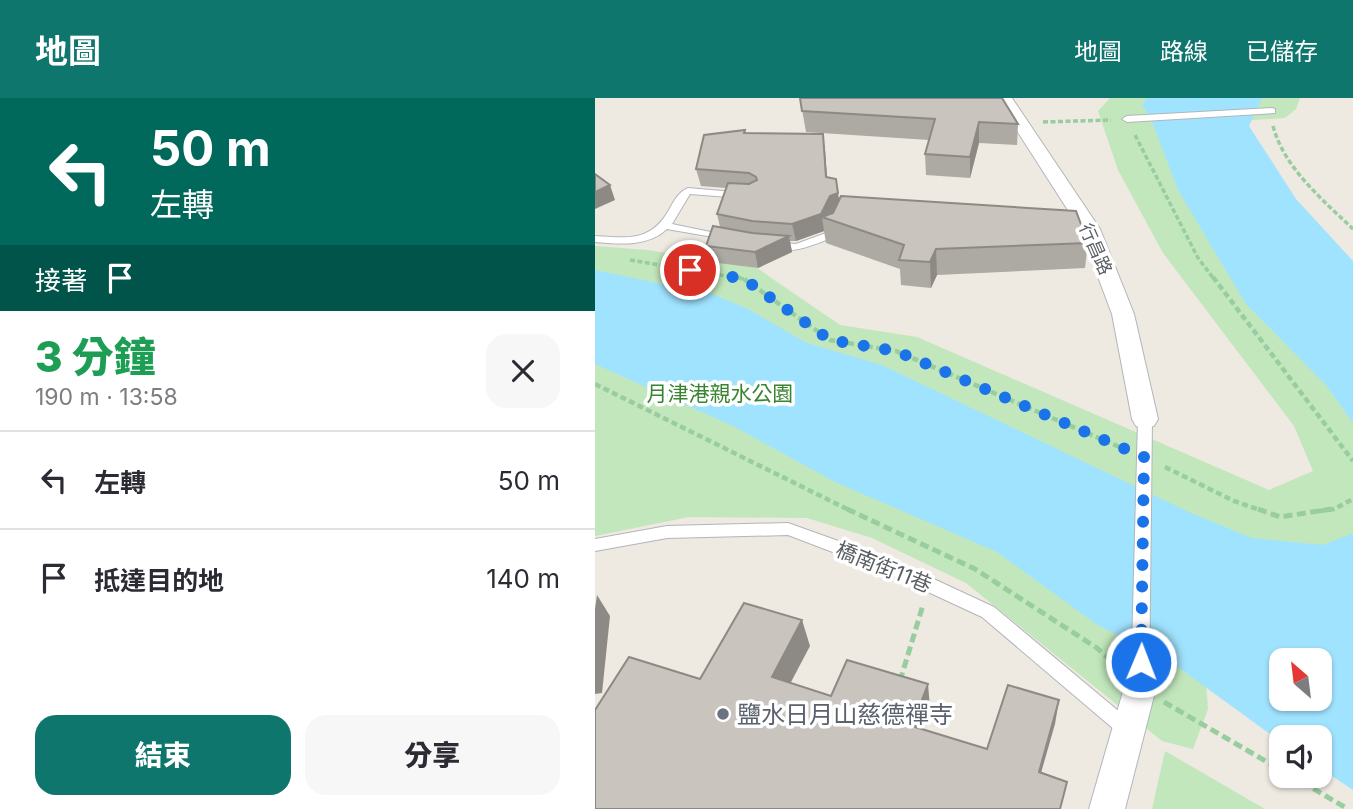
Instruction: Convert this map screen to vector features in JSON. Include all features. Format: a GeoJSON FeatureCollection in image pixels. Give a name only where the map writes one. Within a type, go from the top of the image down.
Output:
{"type":"FeatureCollection","features":[{"type":"Feature","properties":{"kind":"street","name":"行昌路"},"geometry":{"type":"LineString","coordinates":[[1001,102],[1018,123],[1083,228],[1123,314],[1145,419]]}},
{"type":"Feature","properties":{"kind":"street"},"geometry":{"type":"LineString","coordinates":[[1107,809],[1140,688]]}},
{"type":"Feature","properties":{"kind":"lane"},"geometry":{"type":"LineString","coordinates":[[1126,119],[1272,111]]}},
{"type":"Feature","properties":{"kind":"lane"},"geometry":{"type":"LineString","coordinates":[[595,239],[643,239],[666,226],[681,196],[688,191],[753,196]]}},
{"type":"Feature","properties":{"kind":"lane"},"geometry":{"type":"LineString","coordinates":[[756,244],[797,247],[830,235],[839,216],[846,214]]}},
{"type":"Feature","properties":{"kind":"lane"},"geometry":{"type":"LineString","coordinates":[[666,226],[743,241]]}},
{"type":"Feature","properties":{"kind":"lane"},"geometry":{"type":"LineString","coordinates":[[1140,688],[1145,419]]}},
{"type":"Feature","properties":{"kind":"lane","name":"橋南街11巷"},"geometry":{"type":"LineString","coordinates":[[595,545],[667,532],[788,529],[891,567],[988,612],[1129,731]]}},
{"type":"Feature","properties":{"kind":"path"},"geometry":{"type":"LineString","coordinates":[[1272,111],[1274,133],[1289,159],[1353,229]]}},
{"type":"Feature","properties":{"kind":"path"},"geometry":{"type":"LineString","coordinates":[[1018,123],[1126,119],[1152,164],[1198,258],[1353,461]]}},
{"type":"Feature","properties":{"kind":"path"},"geometry":{"type":"LineString","coordinates":[[625,259],[744,279],[830,340],[896,351],[1144,457],[1234,501],[1280,517],[1334,509],[1353,499]]}},
{"type":"Feature","properties":{"kind":"path"},"geometry":{"type":"LineString","coordinates":[[595,384],[829,501],[975,569],[1097,648],[1140,688],[1269,763]]}},
{"type":"Feature","properties":{"kind":"path"},"geometry":{"type":"LineString","coordinates":[[899,685],[925,596],[931,585]]}},
{"type":"Feature","properties":{"kind":"path"},"geometry":{"type":"LineString","coordinates":[[1312,788],[1348,809]]}},
{"type":"Feature","properties":{"kind":"green space","name":"月津港親水公園"},"geometry":{"type":"Polygon","coordinates":[[[1110,98],[1300,98],[1296,109],[1285,118],[1166,126],[1353,378],[1353,552],[1344,556],[1195,528],[1208,709],[1193,749],[1162,741],[966,583],[872,538],[807,518],[689,517],[595,536],[595,246],[648,250],[757,268],[840,325],[917,337],[1269,490],[1313,471],[1294,426],[1163,253],[1118,170],[1098,111],[1110,98]]]}},
{"type":"Feature","properties":{"kind":"green space"},"geometry":{"type":"Polygon","coordinates":[[[1165,751],[1265,809],[1152,809],[1165,751]]]}},
{"type":"Feature","properties":{"kind":"water"},"geometry":{"type":"Polygon","coordinates":[[[1147,98],[1262,98],[1249,126],[1296,199],[1353,261],[1353,423],[1326,385],[1246,304],[1178,190],[1153,124],[1142,104],[1147,98]]]}},
{"type":"Feature","properties":{"kind":"water"},"geometry":{"type":"Polygon","coordinates":[[[595,270],[666,285],[700,289],[746,308],[807,343],[882,365],[1191,513],[1252,538],[1323,545],[1353,533],[1353,790],[1332,776],[1332,725],[1269,725],[1269,733],[1175,665],[1096,624],[997,552],[835,482],[733,426],[595,364],[595,270]]]}},
{"type":"Feature","properties":{"kind":"building"},"geometry":{"type":"Polygon","coordinates":[[[800,98],[1002,98],[1018,124],[979,122],[970,157],[925,154],[935,119],[802,111],[800,98]]]}},
{"type":"Feature","properties":{"kind":"building"},"geometry":{"type":"Polygon","coordinates":[[[745,130],[744,133],[823,134],[826,177],[836,179],[838,193],[830,196],[821,214],[792,224],[752,221],[717,214],[728,183],[749,184],[757,180],[749,173],[696,169],[704,135],[745,130]]]}},
{"type":"Feature","properties":{"kind":"building"},"geometry":{"type":"Polygon","coordinates":[[[595,174],[610,185],[595,192],[595,174]]]}},
{"type":"Feature","properties":{"kind":"building"},"geometry":{"type":"Polygon","coordinates":[[[841,196],[1076,211],[1088,243],[936,249],[930,262],[899,260],[904,245],[822,217],[833,213],[841,196]]]}},
{"type":"Feature","properties":{"kind":"building"},"geometry":{"type":"Polygon","coordinates":[[[713,226],[789,236],[755,252],[706,246],[713,226]]]}},
{"type":"Feature","properties":{"kind":"building","name":"鹽水日月山慈德禪寺"},"geometry":{"type":"Polygon","coordinates":[[[744,603],[802,620],[772,677],[831,696],[847,660],[928,684],[912,726],[987,749],[1008,685],[1059,700],[1039,772],[1067,782],[1060,809],[595,809],[595,710],[629,657],[700,679],[744,603]]]}},
{"type":"Feature","properties":{"kind":"place","name":"鹽水日月山慈德禪寺"},"geometry":{"type":"Point","coordinates":[723,714]}},
{"type":"Feature","properties":{"kind":"route"},"geometry":{"type":"LineString","coordinates":[[690,270],[744,279],[830,340],[896,351],[1144,457],[1141,662]]}}]}
